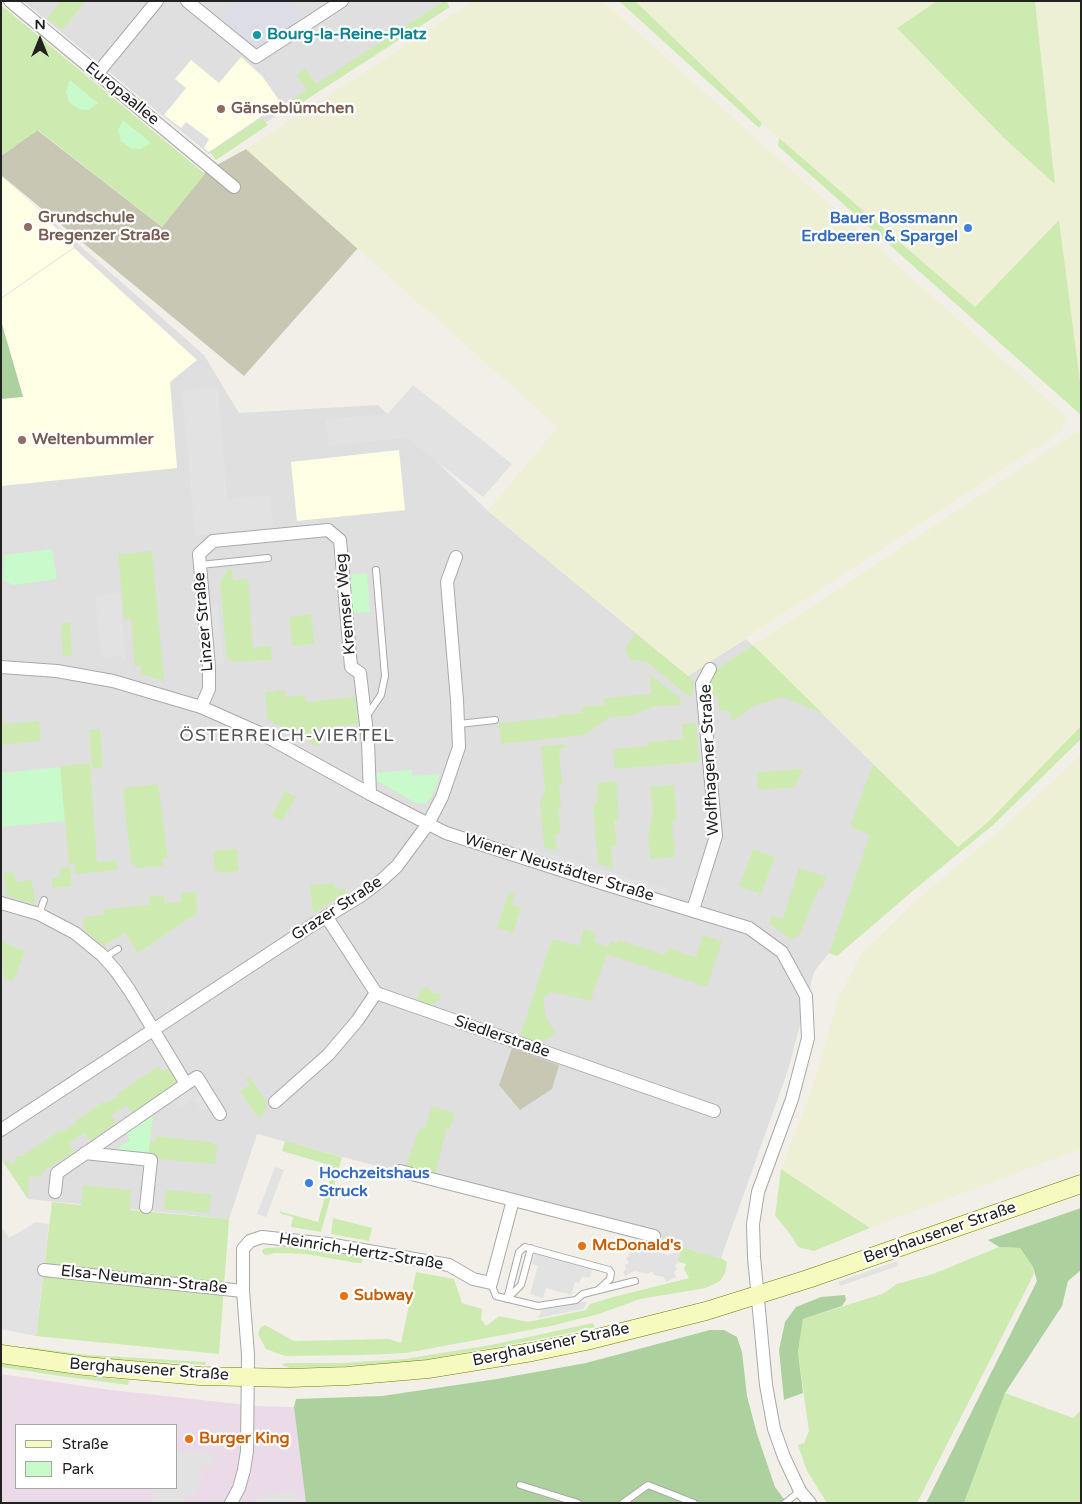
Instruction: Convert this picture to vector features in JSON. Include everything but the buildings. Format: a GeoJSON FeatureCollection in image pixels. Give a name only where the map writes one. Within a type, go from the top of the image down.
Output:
{"type":"FeatureCollection","features":[{"type":"Feature","properties":{"kind":"street","name":"Europaallee"},"geometry":{"type":"LineString","coordinates":[[10,1],[234,187]]}},
{"type":"Feature","properties":{"kind":"street"},"geometry":{"type":"LineString","coordinates":[[98,74],[157,1]]}},
{"type":"Feature","properties":{"kind":"street"},"geometry":{"type":"LineString","coordinates":[[187,1],[256,58],[342,1]]}},
{"type":"Feature","properties":{"kind":"street","name":"Kremser Weg"},"geometry":{"type":"LineString","coordinates":[[213,541],[328,530],[340,540],[351,667],[360,673],[370,794]]}},
{"type":"Feature","properties":{"kind":"street","name":"Linzer Straße"},"geometry":{"type":"LineString","coordinates":[[201,707],[209,689],[209,667],[199,554],[213,541]]}},
{"type":"Feature","properties":{"kind":"street","name":"Grazer Straße"},"geometry":{"type":"LineString","coordinates":[[1,1130],[384,879],[397,866],[428,824],[450,778],[459,747],[459,724],[447,582],[456,557]]}},
{"type":"Feature","properties":{"kind":"street","name":"Wiener Neustädter Straße"},"geometry":{"type":"LineString","coordinates":[[1,668],[57,671],[113,681],[201,707],[262,734],[370,794],[446,832],[595,881],[750,928],[782,952],[806,996],[808,1038],[792,1099],[758,1192],[753,1224],[754,1257],[766,1385],[774,1429],[784,1457],[800,1490],[810,1503]]}},
{"type":"Feature","properties":{"kind":"street","name":"Wolfhagener Straße"},"geometry":{"type":"LineString","coordinates":[[693,910],[716,836],[702,684],[710,669]]}},
{"type":"Feature","properties":{"kind":"street"},"geometry":{"type":"LineString","coordinates":[[1,903],[39,914],[75,933],[104,958],[130,991],[186,1084]]}},
{"type":"Feature","properties":{"kind":"street"},"geometry":{"type":"LineString","coordinates":[[275,1102],[328,1055],[357,1021],[376,993],[326,916]]}},
{"type":"Feature","properties":{"kind":"street","name":"Siedlerstraße"},"geometry":{"type":"LineString","coordinates":[[376,993],[714,1111]]}},
{"type":"Feature","properties":{"kind":"street"},"geometry":{"type":"LineString","coordinates":[[55,1192],[57,1173],[197,1078],[220,1114]]}},
{"type":"Feature","properties":{"kind":"street"},"geometry":{"type":"LineString","coordinates":[[85,1153],[151,1160],[146,1207]]}},
{"type":"Feature","properties":{"kind":"street"},"geometry":{"type":"LineString","coordinates":[[400,1171],[654,1236]]}},
{"type":"Feature","properties":{"kind":"street","name":"Berghausener Straße"},"geometry":{"type":"LineString","coordinates":[[1,1354],[137,1372],[200,1376],[290,1378],[382,1374],[483,1360],[586,1341],[706,1311],[1081,1184]]}},
{"type":"Feature","properties":{"kind":"street"},"geometry":{"type":"LineString","coordinates":[[491,1284],[513,1200]]}},
{"type":"Feature","properties":{"kind":"street","name":"Heinrich-Hertz-Straße"},"geometry":{"type":"LineString","coordinates":[[231,1503],[239,1488],[246,1461],[248,1377],[243,1291],[243,1250],[250,1241],[262,1237],[328,1244],[449,1265],[474,1279],[491,1284]]}},
{"type":"Feature","properties":{"kind":"street","name":"Elsa-Neumann-Straße"},"geometry":{"type":"LineString","coordinates":[[44,1270],[243,1291]]}},
{"type":"Feature","properties":{"kind":"lane"},"geometry":{"type":"LineString","coordinates":[[200,565],[268,558]]}},
{"type":"Feature","properties":{"kind":"lane"},"geometry":{"type":"LineString","coordinates":[[365,718],[380,695],[385,676],[376,570]]}},
{"type":"Feature","properties":{"kind":"lane"},"geometry":{"type":"LineString","coordinates":[[459,724],[495,720]]}},
{"type":"Feature","properties":{"kind":"lane"},"geometry":{"type":"LineString","coordinates":[[39,914],[44,900]]}},
{"type":"Feature","properties":{"kind":"lane"},"geometry":{"type":"LineString","coordinates":[[104,958],[118,950]]}},
{"type":"Feature","properties":{"kind":"lane"},"geometry":{"type":"LineString","coordinates":[[507,1299],[519,1252],[525,1247],[609,1270],[611,1273],[610,1279],[598,1290]]}},
{"type":"Feature","properties":{"kind":"lane"},"geometry":{"type":"LineString","coordinates":[[507,1299],[521,1285],[531,1248]]}},
{"type":"Feature","properties":{"kind":"lane"},"geometry":{"type":"LineString","coordinates":[[491,1284],[496,1296],[538,1306],[576,1300],[583,1294],[635,1281]]}},
{"type":"Feature","properties":{"kind":"lane"},"geometry":{"type":"LineString","coordinates":[[520,1484],[578,1503]]}},
{"type":"Feature","properties":{"kind":"lane"},"geometry":{"type":"LineString","coordinates":[[623,1503],[648,1485],[694,1503]]}},
{"type":"Feature","properties":{"kind":"lane"},"geometry":{"type":"LineString","coordinates":[[784,1503],[800,1490]]}},
{"type":"Feature","properties":{"kind":"shaded area"},"geometry":{"type":"Polygon","coordinates":[[[23,1],[447,1],[232,145],[209,154],[23,1]]]}},
{"type":"Feature","properties":{"kind":"shaded area","name":"Bourg-la-Reine-Platz"},"geometry":{"type":"Polygon","coordinates":[[[233,1],[288,1],[306,16],[254,50],[218,19],[233,1]]]}},
{"type":"Feature","properties":{"kind":"shaded area"},"geometry":{"type":"Polygon","coordinates":[[[473,1],[603,1],[1066,416],[1062,431],[688,676],[488,511],[557,427],[246,149],[473,1]]]}},
{"type":"Feature","properties":{"kind":"shaded area"},"geometry":{"type":"Polygon","coordinates":[[[635,1],[937,1],[897,28],[1005,139],[1055,183],[1035,1],[1081,1],[1081,389],[1059,221],[975,308],[762,124],[635,1]]]}},
{"type":"Feature","properties":{"kind":"shaded area","name":"Gänseblümchen"},"geometry":{"type":"Polygon","coordinates":[[[241,57],[262,76],[281,103],[209,152],[204,148],[209,139],[186,122],[181,128],[164,115],[186,88],[175,79],[191,60],[219,83],[241,57]]]}},
{"type":"Feature","properties":{"kind":"shaded area"},"geometry":{"type":"Polygon","coordinates":[[[37,130],[162,227],[206,171],[246,149],[358,248],[244,376],[1,175],[1,156],[37,130]]]}},
{"type":"Feature","properties":{"kind":"shaded area"},"geometry":{"type":"Polygon","coordinates":[[[1,176],[204,355],[239,413],[378,405],[488,511],[688,676],[746,639],[958,847],[829,953],[814,972],[788,1070],[721,1258],[257,1134],[229,1219],[28,1199],[1,1159],[1,176]]]}},
{"type":"Feature","properties":{"kind":"shaded area","name":"Grundschule Bregenzer Straße"},"geometry":{"type":"Polygon","coordinates":[[[1,176],[35,206],[74,247],[1,298],[1,176]]]}},
{"type":"Feature","properties":{"kind":"shaded area"},"geometry":{"type":"Polygon","coordinates":[[[74,248],[197,360],[170,382],[177,468],[1,486],[1,399],[23,396],[1,321],[1,299],[74,248]]]}},
{"type":"Feature","properties":{"kind":"shaded area"},"geometry":{"type":"Polygon","coordinates":[[[413,385],[512,464],[483,497],[406,438],[329,446],[325,419],[388,414],[413,385]]]}},
{"type":"Feature","properties":{"kind":"shaded area"},"geometry":{"type":"Polygon","coordinates":[[[218,387],[227,499],[270,495],[273,529],[195,536],[182,390],[218,387]]]}},
{"type":"Feature","properties":{"kind":"shaded area"},"geometry":{"type":"Polygon","coordinates":[[[1076,432],[1081,433],[1081,726],[988,822],[958,847],[753,645],[1076,432]]]}},
{"type":"Feature","properties":{"kind":"shaded area"},"geometry":{"type":"Polygon","coordinates":[[[399,450],[405,510],[297,521],[291,462],[399,450]]]}},
{"type":"Feature","properties":{"kind":"shaded area"},"geometry":{"type":"Polygon","coordinates":[[[120,593],[126,660],[121,661],[120,656],[101,658],[95,596],[120,593]]]}},
{"type":"Feature","properties":{"kind":"shaded area"},"geometry":{"type":"Polygon","coordinates":[[[218,603],[224,664],[214,665],[208,604],[218,603]]]}},
{"type":"Feature","properties":{"kind":"shaded area"},"geometry":{"type":"Polygon","coordinates":[[[1081,755],[1081,1149],[870,1228],[781,1169],[813,1086],[839,996],[863,952],[922,895],[995,834],[1081,755]]]}},
{"type":"Feature","properties":{"kind":"shaded area"},"geometry":{"type":"Polygon","coordinates":[[[514,843],[667,889],[674,896],[513,846],[514,843]]]}},
{"type":"Feature","properties":{"kind":"shaded area"},"geometry":{"type":"Polygon","coordinates":[[[512,1048],[559,1065],[552,1089],[520,1110],[499,1085],[512,1048]]]}},
{"type":"Feature","properties":{"kind":"shaded area"},"geometry":{"type":"Polygon","coordinates":[[[189,1090],[194,1099],[178,1109],[173,1100],[189,1090]]]}},
{"type":"Feature","properties":{"kind":"shaded area"},"geometry":{"type":"Polygon","coordinates":[[[202,1094],[210,1106],[202,1111],[194,1099],[202,1094]]]}},
{"type":"Feature","properties":{"kind":"shaded area"},"geometry":{"type":"Polygon","coordinates":[[[275,1167],[284,1170],[266,1217],[257,1214],[275,1167]]]}},
{"type":"Feature","properties":{"kind":"shaded area"},"geometry":{"type":"Polygon","coordinates":[[[36,1222],[49,1224],[36,1336],[1,1329],[1,1226],[9,1238],[36,1222]]]}},
{"type":"Feature","properties":{"kind":"shaded area"},"geometry":{"type":"Polygon","coordinates":[[[637,1246],[651,1248],[653,1251],[657,1249],[660,1253],[669,1255],[679,1250],[681,1256],[677,1258],[679,1262],[675,1265],[677,1269],[674,1272],[676,1277],[666,1282],[664,1277],[654,1275],[652,1271],[648,1274],[634,1271],[625,1276],[623,1272],[626,1269],[625,1265],[629,1263],[626,1258],[630,1256],[628,1251],[637,1246]]]}},
{"type":"Feature","properties":{"kind":"shaded area"},"geometry":{"type":"Polygon","coordinates":[[[535,1252],[592,1268],[590,1278],[582,1276],[579,1283],[575,1282],[571,1295],[546,1288],[543,1298],[530,1294],[538,1266],[532,1264],[535,1252]]]}},
{"type":"Feature","properties":{"kind":"shaded area"},"geometry":{"type":"Polygon","coordinates":[[[897,1261],[898,1266],[840,1286],[838,1282],[897,1261]]]}},
{"type":"Feature","properties":{"kind":"shaded area"},"geometry":{"type":"Polygon","coordinates":[[[587,1301],[583,1309],[538,1318],[542,1310],[587,1301]]]}},
{"type":"Feature","properties":{"kind":"shaded area"},"geometry":{"type":"Polygon","coordinates":[[[1,1374],[111,1390],[256,1406],[294,1407],[306,1503],[1,1503],[1,1374]]]}},
{"type":"Feature","properties":{"kind":"shaded area"},"geometry":{"type":"Polygon","coordinates":[[[178,1452],[214,1453],[213,1466],[202,1466],[201,1485],[197,1485],[196,1495],[186,1495],[182,1503],[152,1503],[153,1489],[178,1489],[178,1452]]]}},
{"type":"Feature","properties":{"kind":"shaded area"},"geometry":{"type":"Polygon","coordinates":[[[298,1492],[298,1501],[260,1503],[259,1494],[298,1492]]]}},
{"type":"Feature","properties":{"kind":"green space"},"geometry":{"type":"Polygon","coordinates":[[[61,1],[86,1],[62,30],[47,18],[61,1]]]}},
{"type":"Feature","properties":{"kind":"green space"},"geometry":{"type":"Polygon","coordinates":[[[444,1],[450,7],[295,107],[291,100],[307,90],[296,75],[305,68],[316,84],[444,1]]]}},
{"type":"Feature","properties":{"kind":"green space"},"geometry":{"type":"Polygon","coordinates":[[[619,1],[635,1],[758,119],[762,124],[759,128],[619,1]]]}},
{"type":"Feature","properties":{"kind":"green space"},"geometry":{"type":"Polygon","coordinates":[[[937,1],[1035,1],[1055,184],[1005,139],[897,28],[937,1]]]}},
{"type":"Feature","properties":{"kind":"green space"},"geometry":{"type":"Polygon","coordinates":[[[1,5],[205,174],[162,227],[38,130],[1,156],[1,5]]]}},
{"type":"Feature","properties":{"kind":"green space"},"geometry":{"type":"Polygon","coordinates":[[[70,80],[98,103],[89,110],[78,109],[69,102],[66,91],[70,80]]]}},
{"type":"Feature","properties":{"kind":"green space"},"geometry":{"type":"Polygon","coordinates":[[[262,118],[268,125],[216,160],[210,152],[262,118]]]}},
{"type":"Feature","properties":{"kind":"green space"},"geometry":{"type":"Polygon","coordinates":[[[123,120],[151,143],[141,149],[130,148],[121,141],[118,130],[123,120]]]}},
{"type":"Feature","properties":{"kind":"green space"},"geometry":{"type":"Polygon","coordinates":[[[779,138],[975,307],[1059,220],[1081,389],[1081,415],[778,146],[779,138]]]}},
{"type":"Feature","properties":{"kind":"green space"},"geometry":{"type":"Polygon","coordinates":[[[1,321],[23,397],[1,399],[1,321]]]}},
{"type":"Feature","properties":{"kind":"green space"},"geometry":{"type":"Polygon","coordinates":[[[52,549],[57,579],[13,585],[3,580],[4,555],[52,549]]]}},
{"type":"Feature","properties":{"kind":"green space"},"geometry":{"type":"Polygon","coordinates":[[[152,551],[164,681],[141,674],[141,666],[135,666],[131,619],[124,619],[118,554],[152,551]]]}},
{"type":"Feature","properties":{"kind":"green space"},"geometry":{"type":"Polygon","coordinates":[[[228,569],[232,569],[233,580],[248,579],[253,648],[271,646],[272,660],[238,662],[227,659],[220,582],[228,569]]]}},
{"type":"Feature","properties":{"kind":"green space"},"geometry":{"type":"Polygon","coordinates":[[[367,573],[370,612],[351,613],[348,575],[367,573]]]}},
{"type":"Feature","properties":{"kind":"green space"},"geometry":{"type":"Polygon","coordinates":[[[311,614],[314,644],[292,646],[289,617],[311,614]]]}},
{"type":"Feature","properties":{"kind":"green space"},"geometry":{"type":"Polygon","coordinates":[[[70,622],[72,656],[63,655],[61,623],[70,622]]]}},
{"type":"Feature","properties":{"kind":"green space"},"geometry":{"type":"Polygon","coordinates":[[[635,633],[694,681],[692,696],[688,696],[647,662],[631,660],[625,650],[635,633]]]}},
{"type":"Feature","properties":{"kind":"green space"},"geometry":{"type":"Polygon","coordinates":[[[753,645],[822,713],[783,697],[754,706],[731,722],[730,711],[719,711],[718,696],[708,697],[708,685],[718,668],[753,645]]]}},
{"type":"Feature","properties":{"kind":"green space"},"geometry":{"type":"Polygon","coordinates":[[[650,674],[680,698],[681,705],[655,706],[630,716],[610,717],[584,735],[501,744],[499,723],[582,713],[581,707],[605,705],[604,698],[651,694],[650,674]]]}},
{"type":"Feature","properties":{"kind":"green space"},"geometry":{"type":"Polygon","coordinates":[[[285,690],[285,697],[305,695],[306,702],[355,697],[358,724],[319,728],[319,747],[267,719],[265,692],[285,690]]]}},
{"type":"Feature","properties":{"kind":"green space"},"geometry":{"type":"Polygon","coordinates":[[[1,705],[4,724],[39,721],[41,741],[1,745],[1,705]]]}},
{"type":"Feature","properties":{"kind":"green space"},"geometry":{"type":"Polygon","coordinates":[[[696,723],[699,762],[615,769],[613,749],[648,746],[648,742],[683,739],[682,724],[696,723]]]}},
{"type":"Feature","properties":{"kind":"green space"},"geometry":{"type":"Polygon","coordinates":[[[1081,726],[1081,739],[993,825],[837,956],[829,953],[870,835],[850,827],[873,764],[958,847],[988,822],[1081,726]]]}},
{"type":"Feature","properties":{"kind":"green space"},"geometry":{"type":"Polygon","coordinates":[[[100,729],[103,768],[92,769],[89,730],[100,729]]]}},
{"type":"Feature","properties":{"kind":"green space"},"geometry":{"type":"Polygon","coordinates":[[[565,744],[565,748],[559,749],[562,785],[559,785],[561,808],[558,809],[561,833],[555,834],[557,851],[544,847],[540,802],[545,790],[541,746],[565,744]]]}},
{"type":"Feature","properties":{"kind":"green space"},"geometry":{"type":"Polygon","coordinates":[[[90,763],[97,862],[116,860],[117,870],[75,874],[74,864],[69,864],[60,766],[90,763]]]}},
{"type":"Feature","properties":{"kind":"green space"},"geometry":{"type":"Polygon","coordinates":[[[60,767],[65,821],[1,827],[1,773],[60,767]]]}},
{"type":"Feature","properties":{"kind":"green space"},"geometry":{"type":"Polygon","coordinates":[[[803,769],[795,787],[758,790],[757,772],[803,769]]]}},
{"type":"Feature","properties":{"kind":"green space"},"geometry":{"type":"Polygon","coordinates":[[[412,770],[412,776],[440,774],[432,796],[426,803],[418,804],[375,780],[375,773],[412,770]]]}},
{"type":"Feature","properties":{"kind":"green space"},"geometry":{"type":"Polygon","coordinates":[[[616,781],[619,820],[614,821],[617,845],[611,846],[613,868],[598,864],[593,808],[598,799],[597,783],[616,781]]]}},
{"type":"Feature","properties":{"kind":"green space"},"geometry":{"type":"Polygon","coordinates":[[[158,784],[168,858],[162,859],[163,866],[137,868],[131,863],[123,788],[158,784]]]}},
{"type":"Feature","properties":{"kind":"green space"},"geometry":{"type":"Polygon","coordinates":[[[674,785],[677,820],[672,821],[675,857],[650,859],[648,835],[653,810],[650,787],[674,785]]]}},
{"type":"Feature","properties":{"kind":"green space"},"geometry":{"type":"Polygon","coordinates":[[[285,791],[296,797],[282,821],[272,815],[285,791]]]}},
{"type":"Feature","properties":{"kind":"green space"},"geometry":{"type":"Polygon","coordinates":[[[237,849],[239,871],[220,873],[215,868],[213,851],[237,849]]]}},
{"type":"Feature","properties":{"kind":"green space"},"geometry":{"type":"Polygon","coordinates":[[[753,849],[775,857],[760,896],[758,896],[759,893],[739,886],[753,849]]]}},
{"type":"Feature","properties":{"kind":"green space"},"geometry":{"type":"Polygon","coordinates":[[[70,867],[72,886],[52,888],[52,878],[60,877],[60,868],[70,867]]]}},
{"type":"Feature","properties":{"kind":"green space"},"geometry":{"type":"Polygon","coordinates":[[[799,868],[826,877],[822,889],[819,888],[800,934],[791,940],[769,923],[772,915],[783,919],[799,868]]]}},
{"type":"Feature","properties":{"kind":"green space"},"geometry":{"type":"Polygon","coordinates":[[[14,872],[16,882],[32,880],[35,904],[7,896],[4,873],[14,872]]]}},
{"type":"Feature","properties":{"kind":"green space"},"geometry":{"type":"Polygon","coordinates":[[[334,883],[335,889],[346,888],[346,892],[313,914],[310,885],[334,883]]]}},
{"type":"Feature","properties":{"kind":"green space"},"geometry":{"type":"Polygon","coordinates":[[[196,892],[197,913],[138,953],[125,933],[103,946],[84,930],[83,917],[104,915],[104,909],[150,905],[149,896],[164,895],[165,903],[181,902],[181,893],[196,892]]]}},
{"type":"Feature","properties":{"kind":"green space"},"geometry":{"type":"Polygon","coordinates":[[[509,892],[515,894],[511,904],[521,907],[513,933],[497,928],[509,892]]]}},
{"type":"Feature","properties":{"kind":"green space"},"geometry":{"type":"Polygon","coordinates":[[[584,929],[596,933],[594,942],[609,947],[611,941],[617,943],[618,940],[665,955],[668,948],[696,957],[703,935],[722,941],[707,987],[607,954],[590,1001],[552,992],[543,998],[546,1018],[556,1034],[539,1043],[520,1036],[552,939],[579,946],[584,929]]]}},
{"type":"Feature","properties":{"kind":"green space"},"geometry":{"type":"Polygon","coordinates":[[[1,939],[6,941],[5,943],[25,951],[14,979],[10,981],[4,978],[1,939]]]}},
{"type":"Feature","properties":{"kind":"green space"},"geometry":{"type":"Polygon","coordinates":[[[427,986],[433,994],[438,992],[442,997],[431,1006],[417,1000],[420,991],[427,986]]]}},
{"type":"Feature","properties":{"kind":"green space"},"geometry":{"type":"Polygon","coordinates":[[[159,1066],[162,1071],[169,1068],[176,1080],[176,1084],[132,1113],[127,1105],[111,1115],[116,1123],[90,1141],[84,1133],[69,1143],[74,1152],[42,1172],[41,1177],[29,1176],[28,1199],[4,1163],[9,1160],[12,1165],[16,1162],[14,1159],[19,1155],[20,1157],[61,1130],[62,1132],[76,1123],[75,1121],[103,1102],[105,1104],[119,1095],[118,1093],[159,1066]]]}},
{"type":"Feature","properties":{"kind":"green space"},"geometry":{"type":"Polygon","coordinates":[[[249,1076],[267,1103],[262,1117],[257,1116],[240,1091],[250,1085],[246,1079],[249,1076]]]}},
{"type":"Feature","properties":{"kind":"green space"},"geometry":{"type":"Polygon","coordinates":[[[432,1106],[455,1113],[450,1128],[447,1128],[445,1134],[435,1175],[405,1168],[420,1127],[425,1128],[432,1106]]]}},
{"type":"Feature","properties":{"kind":"green space"},"geometry":{"type":"Polygon","coordinates":[[[153,1114],[148,1158],[114,1151],[130,1140],[125,1132],[153,1114]]]}},
{"type":"Feature","properties":{"kind":"green space"},"geometry":{"type":"Polygon","coordinates":[[[156,1136],[217,1144],[215,1164],[148,1158],[150,1141],[156,1141],[156,1136]]]}},
{"type":"Feature","properties":{"kind":"green space"},"geometry":{"type":"Polygon","coordinates":[[[285,1141],[342,1157],[321,1232],[291,1227],[293,1217],[281,1214],[280,1210],[318,1222],[333,1166],[282,1151],[285,1141]]]}},
{"type":"Feature","properties":{"kind":"green space"},"geometry":{"type":"Polygon","coordinates":[[[781,1169],[870,1228],[814,1251],[798,1247],[788,1231],[775,1216],[781,1169]]]}},
{"type":"Feature","properties":{"kind":"green space"},"geometry":{"type":"Polygon","coordinates":[[[83,1185],[131,1190],[130,1210],[229,1219],[219,1354],[36,1336],[52,1202],[81,1205],[83,1185]]]}},
{"type":"Feature","properties":{"kind":"green space"},"geometry":{"type":"Polygon","coordinates":[[[166,1190],[211,1194],[209,1213],[164,1209],[166,1190]]]}},
{"type":"Feature","properties":{"kind":"green space"},"geometry":{"type":"Polygon","coordinates":[[[1081,1208],[1081,1270],[1068,1281],[1062,1306],[1005,1393],[964,1503],[926,1503],[1037,1281],[1033,1267],[1020,1248],[999,1247],[988,1240],[1081,1208]]]}},
{"type":"Feature","properties":{"kind":"green space"},"geometry":{"type":"Polygon","coordinates":[[[333,1218],[372,1228],[369,1241],[331,1234],[333,1218]]]}},
{"type":"Feature","properties":{"kind":"green space"},"geometry":{"type":"Polygon","coordinates":[[[677,1246],[721,1258],[727,1262],[725,1273],[720,1281],[706,1288],[640,1299],[599,1314],[551,1326],[406,1353],[285,1356],[266,1349],[258,1334],[260,1328],[265,1325],[294,1341],[389,1339],[401,1343],[416,1272],[454,1279],[462,1303],[482,1309],[481,1319],[486,1326],[499,1316],[528,1322],[586,1310],[590,1304],[689,1278],[684,1269],[686,1264],[679,1262],[677,1258],[681,1256],[677,1246]]]}},
{"type":"Feature","properties":{"kind":"green space"},"geometry":{"type":"Polygon","coordinates":[[[999,1247],[1020,1248],[1033,1267],[1034,1274],[917,1503],[827,1503],[807,1471],[798,1445],[804,1443],[809,1431],[798,1352],[803,1319],[882,1294],[897,1284],[933,1274],[999,1247]]]}},
{"type":"Feature","properties":{"kind":"green space"},"geometry":{"type":"Polygon","coordinates":[[[267,1248],[304,1248],[364,1257],[361,1263],[357,1263],[306,1254],[276,1253],[265,1255],[262,1252],[263,1249],[267,1248]]]}},
{"type":"Feature","properties":{"kind":"green space"},"geometry":{"type":"Polygon","coordinates":[[[845,1295],[846,1300],[842,1306],[803,1319],[798,1352],[803,1393],[784,1400],[779,1350],[785,1322],[796,1307],[821,1297],[845,1295]]]}},
{"type":"Feature","properties":{"kind":"green space"},"geometry":{"type":"Polygon","coordinates":[[[593,1323],[595,1327],[585,1330],[411,1362],[290,1368],[282,1365],[285,1363],[342,1363],[404,1359],[491,1345],[593,1323]]]}},
{"type":"Feature","properties":{"kind":"green space"},"geometry":{"type":"Polygon","coordinates":[[[710,1330],[724,1330],[737,1337],[742,1352],[747,1396],[757,1434],[775,1487],[787,1503],[306,1503],[294,1407],[296,1399],[382,1396],[497,1379],[586,1363],[710,1330]]]}},
{"type":"Feature","properties":{"kind":"green space"},"geometry":{"type":"Polygon","coordinates":[[[27,1347],[88,1355],[206,1362],[205,1365],[64,1356],[35,1352],[27,1347]]]}},
{"type":"Feature","properties":{"kind":"green space"},"geometry":{"type":"Polygon","coordinates":[[[1,1363],[78,1375],[129,1380],[128,1385],[60,1376],[1,1367],[1,1363]]]}},
{"type":"Feature","properties":{"kind":"green space"},"geometry":{"type":"Polygon","coordinates":[[[1005,1393],[1073,1418],[1081,1410],[1081,1503],[964,1503],[1005,1393]]]}},
{"type":"Feature","properties":{"kind":"place","name":"Bourg-la-Reine-Platz"},"geometry":{"type":"Point","coordinates":[257,35]}},
{"type":"Feature","properties":{"kind":"place","name":"Gänseblümchen"},"geometry":{"type":"Point","coordinates":[221,109]}},
{"type":"Feature","properties":{"kind":"place","name":"Grundschule Bregenzer Straße"},"geometry":{"type":"Point","coordinates":[28,227]}},
{"type":"Feature","properties":{"kind":"place","name":"Bauer Bossmann Erdbeeren & Spargel"},"geometry":{"type":"Point","coordinates":[968,228]}},
{"type":"Feature","properties":{"kind":"place","name":"Weltenbummler"},"geometry":{"type":"Point","coordinates":[22,440]}},
{"type":"Feature","properties":{"kind":"place","name":"Hochzeitshaus Struck"},"geometry":{"type":"Point","coordinates":[309,1183]}},
{"type":"Feature","properties":{"kind":"place","name":"McDonald's"},"geometry":{"type":"Point","coordinates":[582,1246]}},
{"type":"Feature","properties":{"kind":"place","name":"Subway"},"geometry":{"type":"Point","coordinates":[344,1296]}},
{"type":"Feature","properties":{"kind":"place","name":"Burger King"},"geometry":{"type":"Point","coordinates":[189,1439]}},
{"type":"Feature","properties":{"kind":"district","name":"ÖSTERREICH-VIERTEL"},"geometry":{"type":"Point","coordinates":[287,736]}}]}
